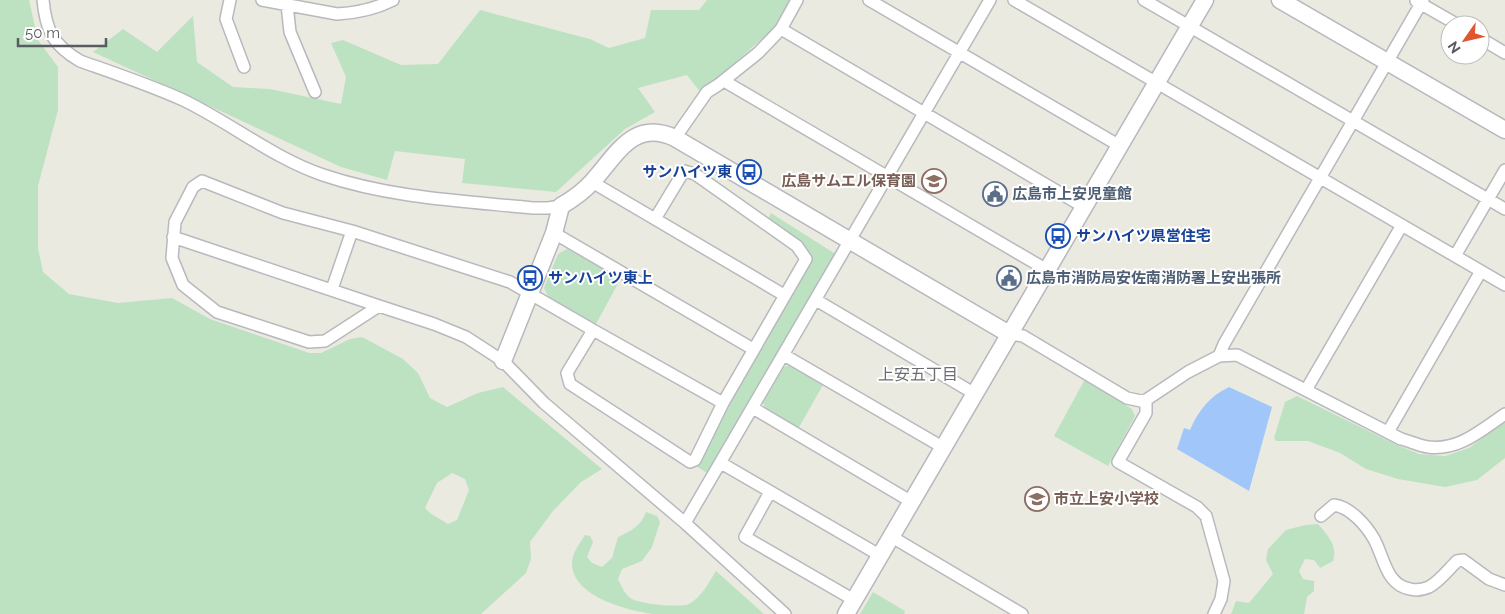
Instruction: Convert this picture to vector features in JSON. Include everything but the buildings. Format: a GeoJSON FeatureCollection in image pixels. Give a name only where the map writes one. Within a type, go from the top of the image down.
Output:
{"type":"FeatureCollection","features":[{"type":"Feature","properties":{"kind":"street"},"geometry":{"type":"LineString","coordinates":[[43,0],[44,17],[49,33],[57,45],[67,54],[80,61],[183,100],[295,163],[323,175],[367,188],[402,194],[533,208],[561,206],[578,196],[592,182],[615,152],[630,139],[644,133],[665,133],[1009,334],[1023,336],[1127,398],[1141,401],[1146,400],[1188,372],[1219,356],[1237,356],[1388,432],[1426,447],[1446,448],[1464,442],[1505,414]]}},
{"type":"Feature","properties":{"kind":"street"},"geometry":{"type":"LineString","coordinates":[[230,0],[226,19],[244,67]]}},
{"type":"Feature","properties":{"kind":"street"},"geometry":{"type":"LineString","coordinates":[[262,0],[337,14],[393,0]]}},
{"type":"Feature","properties":{"kind":"street"},"geometry":{"type":"LineString","coordinates":[[675,138],[708,92],[758,53],[781,28],[798,0]]}},
{"type":"Feature","properties":{"kind":"street"},"geometry":{"type":"LineString","coordinates":[[869,0],[1120,146]]}},
{"type":"Feature","properties":{"kind":"street"},"geometry":{"type":"LineString","coordinates":[[685,524],[990,0]]}},
{"type":"Feature","properties":{"kind":"street"},"geometry":{"type":"LineString","coordinates":[[1014,0],[1505,285]]}},
{"type":"Feature","properties":{"kind":"street"},"geometry":{"type":"LineString","coordinates":[[1144,0],[1505,209]]}},
{"type":"Feature","properties":{"kind":"street"},"geometry":{"type":"LineString","coordinates":[[770,492],[745,537],[850,607],[1205,0]]}},
{"type":"Feature","properties":{"kind":"street"},"geometry":{"type":"LineString","coordinates":[[1280,0],[1505,130]]}},
{"type":"Feature","properties":{"kind":"street"},"geometry":{"type":"LineString","coordinates":[[1219,356],[1224,344],[1321,178],[1420,1],[1442,15]]}},
{"type":"Feature","properties":{"kind":"street"},"geometry":{"type":"LineString","coordinates":[[287,5],[290,32],[315,92]]}},
{"type":"Feature","properties":{"kind":"street"},"geometry":{"type":"LineString","coordinates":[[781,28],[1084,207]]}},
{"type":"Feature","properties":{"kind":"street"},"geometry":{"type":"LineString","coordinates":[[1490,44],[1505,53]]}},
{"type":"Feature","properties":{"kind":"street"},"geometry":{"type":"LineString","coordinates":[[724,80],[1046,270]]}},
{"type":"Feature","properties":{"kind":"street"},"geometry":{"type":"LineString","coordinates":[[593,330],[567,373],[570,384],[690,462],[695,460],[723,403],[806,259],[797,246],[694,174],[684,170],[655,219]]}},
{"type":"Feature","properties":{"kind":"street"},"geometry":{"type":"LineString","coordinates":[[1455,256],[1505,170]]}},
{"type":"Feature","properties":{"kind":"street"},"geometry":{"type":"LineString","coordinates":[[380,306],[325,341],[309,342],[217,312],[183,285],[172,258],[175,222],[193,187],[202,181],[283,213],[352,232],[510,282],[723,403]]}},
{"type":"Feature","properties":{"kind":"street"},"geometry":{"type":"LineString","coordinates":[[592,182],[784,295]]}},
{"type":"Feature","properties":{"kind":"street"},"geometry":{"type":"LineString","coordinates":[[503,361],[554,233],[561,206]]}},
{"type":"Feature","properties":{"kind":"street"},"geometry":{"type":"LineString","coordinates":[[1306,390],[1402,225]]}},
{"type":"Feature","properties":{"kind":"street"},"geometry":{"type":"LineString","coordinates":[[332,290],[352,232]]}},
{"type":"Feature","properties":{"kind":"street"},"geometry":{"type":"LineString","coordinates":[[554,233],[753,349]]}},
{"type":"Feature","properties":{"kind":"street"},"geometry":{"type":"LineString","coordinates":[[173,237],[434,324],[466,337],[503,361],[544,403],[786,614]]}},
{"type":"Feature","properties":{"kind":"street"},"geometry":{"type":"LineString","coordinates":[[1388,432],[1481,271]]}},
{"type":"Feature","properties":{"kind":"street"},"geometry":{"type":"LineString","coordinates":[[816,300],[975,394]]}},
{"type":"Feature","properties":{"kind":"street"},"geometry":{"type":"LineString","coordinates":[[784,355],[944,448]]}},
{"type":"Feature","properties":{"kind":"street"},"geometry":{"type":"LineString","coordinates":[[1146,400],[1146,413],[1118,462],[1197,507],[1206,516],[1224,581],[1221,599],[1214,614]]}},
{"type":"Feature","properties":{"kind":"street"},"geometry":{"type":"LineString","coordinates":[[753,408],[912,502]]}},
{"type":"Feature","properties":{"kind":"street"},"geometry":{"type":"LineString","coordinates":[[721,463],[881,556]]}},
{"type":"Feature","properties":{"kind":"street"},"geometry":{"type":"LineString","coordinates":[[1321,516],[1334,504],[1343,506],[1374,538],[1389,574],[1396,584],[1404,588],[1418,591],[1430,587],[1457,561],[1463,560],[1489,579],[1505,585]]}},
{"type":"Feature","properties":{"kind":"street"},"geometry":{"type":"LineString","coordinates":[[892,537],[1022,614]]}},
{"type":"Feature","properties":{"kind":"green space"},"geometry":{"type":"Polygon","coordinates":[[[0,0],[29,0],[38,40],[58,67],[58,110],[38,186],[38,248],[43,272],[69,294],[118,303],[172,298],[210,319],[309,353],[321,353],[350,339],[362,337],[403,359],[418,373],[430,398],[447,407],[478,393],[503,387],[602,469],[581,482],[553,511],[530,542],[531,559],[526,573],[481,614],[0,614],[0,0]],[[452,473],[437,483],[425,508],[448,524],[457,520],[469,490],[465,479],[452,473]]]}},
{"type":"Feature","properties":{"kind":"green space"},"geometry":{"type":"Polygon","coordinates":[[[707,0],[791,0],[776,26],[701,93],[687,75],[638,88],[655,112],[625,129],[556,192],[462,183],[465,159],[395,151],[387,180],[341,167],[93,52],[123,29],[157,52],[193,16],[197,62],[233,87],[270,89],[341,104],[346,77],[331,43],[343,40],[401,65],[438,64],[480,10],[590,39],[609,48],[645,38],[651,10],[699,10],[707,0]]]}},
{"type":"Feature","properties":{"kind":"green space"},"geometry":{"type":"Polygon","coordinates":[[[771,213],[837,255],[709,474],[696,466],[810,261],[802,244],[767,222],[771,213]]]}},
{"type":"Feature","properties":{"kind":"green space"},"geometry":{"type":"Polygon","coordinates":[[[567,249],[621,278],[596,324],[549,298],[544,288],[558,254],[567,249]]]}},
{"type":"Feature","properties":{"kind":"green space"},"geometry":{"type":"Polygon","coordinates":[[[790,365],[823,385],[798,429],[766,410],[763,402],[784,367],[790,365]]]}},
{"type":"Feature","properties":{"kind":"green space"},"geometry":{"type":"Polygon","coordinates":[[[1085,379],[1132,409],[1135,416],[1108,466],[1054,436],[1085,379]]]}},
{"type":"Feature","properties":{"kind":"green space"},"geometry":{"type":"Polygon","coordinates":[[[1297,396],[1419,454],[1445,456],[1469,448],[1505,421],[1505,458],[1477,480],[1445,487],[1398,479],[1366,469],[1340,453],[1308,441],[1276,441],[1274,438],[1285,402],[1297,396]]]}},
{"type":"Feature","properties":{"kind":"green space"},"geometry":{"type":"Polygon","coordinates":[[[646,512],[657,516],[660,522],[652,547],[642,561],[622,569],[618,579],[628,596],[634,600],[653,604],[678,606],[689,604],[701,594],[716,571],[764,614],[653,614],[629,609],[603,600],[581,585],[574,575],[572,559],[585,535],[590,536],[593,542],[587,557],[592,563],[602,567],[612,558],[618,537],[635,528],[646,512]]]}},
{"type":"Feature","properties":{"kind":"green space"},"geometry":{"type":"Polygon","coordinates":[[[1318,524],[1331,541],[1334,555],[1333,561],[1320,568],[1314,560],[1305,559],[1299,571],[1303,579],[1314,581],[1314,591],[1307,597],[1304,614],[1231,614],[1236,601],[1249,603],[1273,574],[1266,560],[1268,549],[1286,530],[1318,524]]]}},
{"type":"Feature","properties":{"kind":"green space"},"geometry":{"type":"Polygon","coordinates":[[[873,592],[905,611],[904,614],[860,614],[873,592]]]}},
{"type":"Feature","properties":{"kind":"water"},"geometry":{"type":"Polygon","coordinates":[[[1229,387],[1272,407],[1249,491],[1177,449],[1184,428],[1190,430],[1205,405],[1229,387]]]}},
{"type":"Feature","properties":{"kind":"place","name":"サンハイツ東"},"geometry":{"type":"Point","coordinates":[749,172]}},
{"type":"Feature","properties":{"kind":"place","name":"広島サムエル保育園"},"geometry":{"type":"Point","coordinates":[934,181]}},
{"type":"Feature","properties":{"kind":"place","name":"広島市上安児童館"},"geometry":{"type":"Point","coordinates":[995,194]}},
{"type":"Feature","properties":{"kind":"place","name":"サンハイツ県営住宅"},"geometry":{"type":"Point","coordinates":[1058,236]}},
{"type":"Feature","properties":{"kind":"place","name":"サンハイツ東上"},"geometry":{"type":"Point","coordinates":[530,278]}},
{"type":"Feature","properties":{"kind":"place","name":"広島市消防局安佐南消防署上安出張所"},"geometry":{"type":"Point","coordinates":[1009,278]}},
{"type":"Feature","properties":{"kind":"place","name":"市立上安小学校"},"geometry":{"type":"Point","coordinates":[1037,499]}},
{"type":"Feature","properties":{"kind":"district","name":"上安五丁目"},"geometry":{"type":"Point","coordinates":[918,374]}}]}
